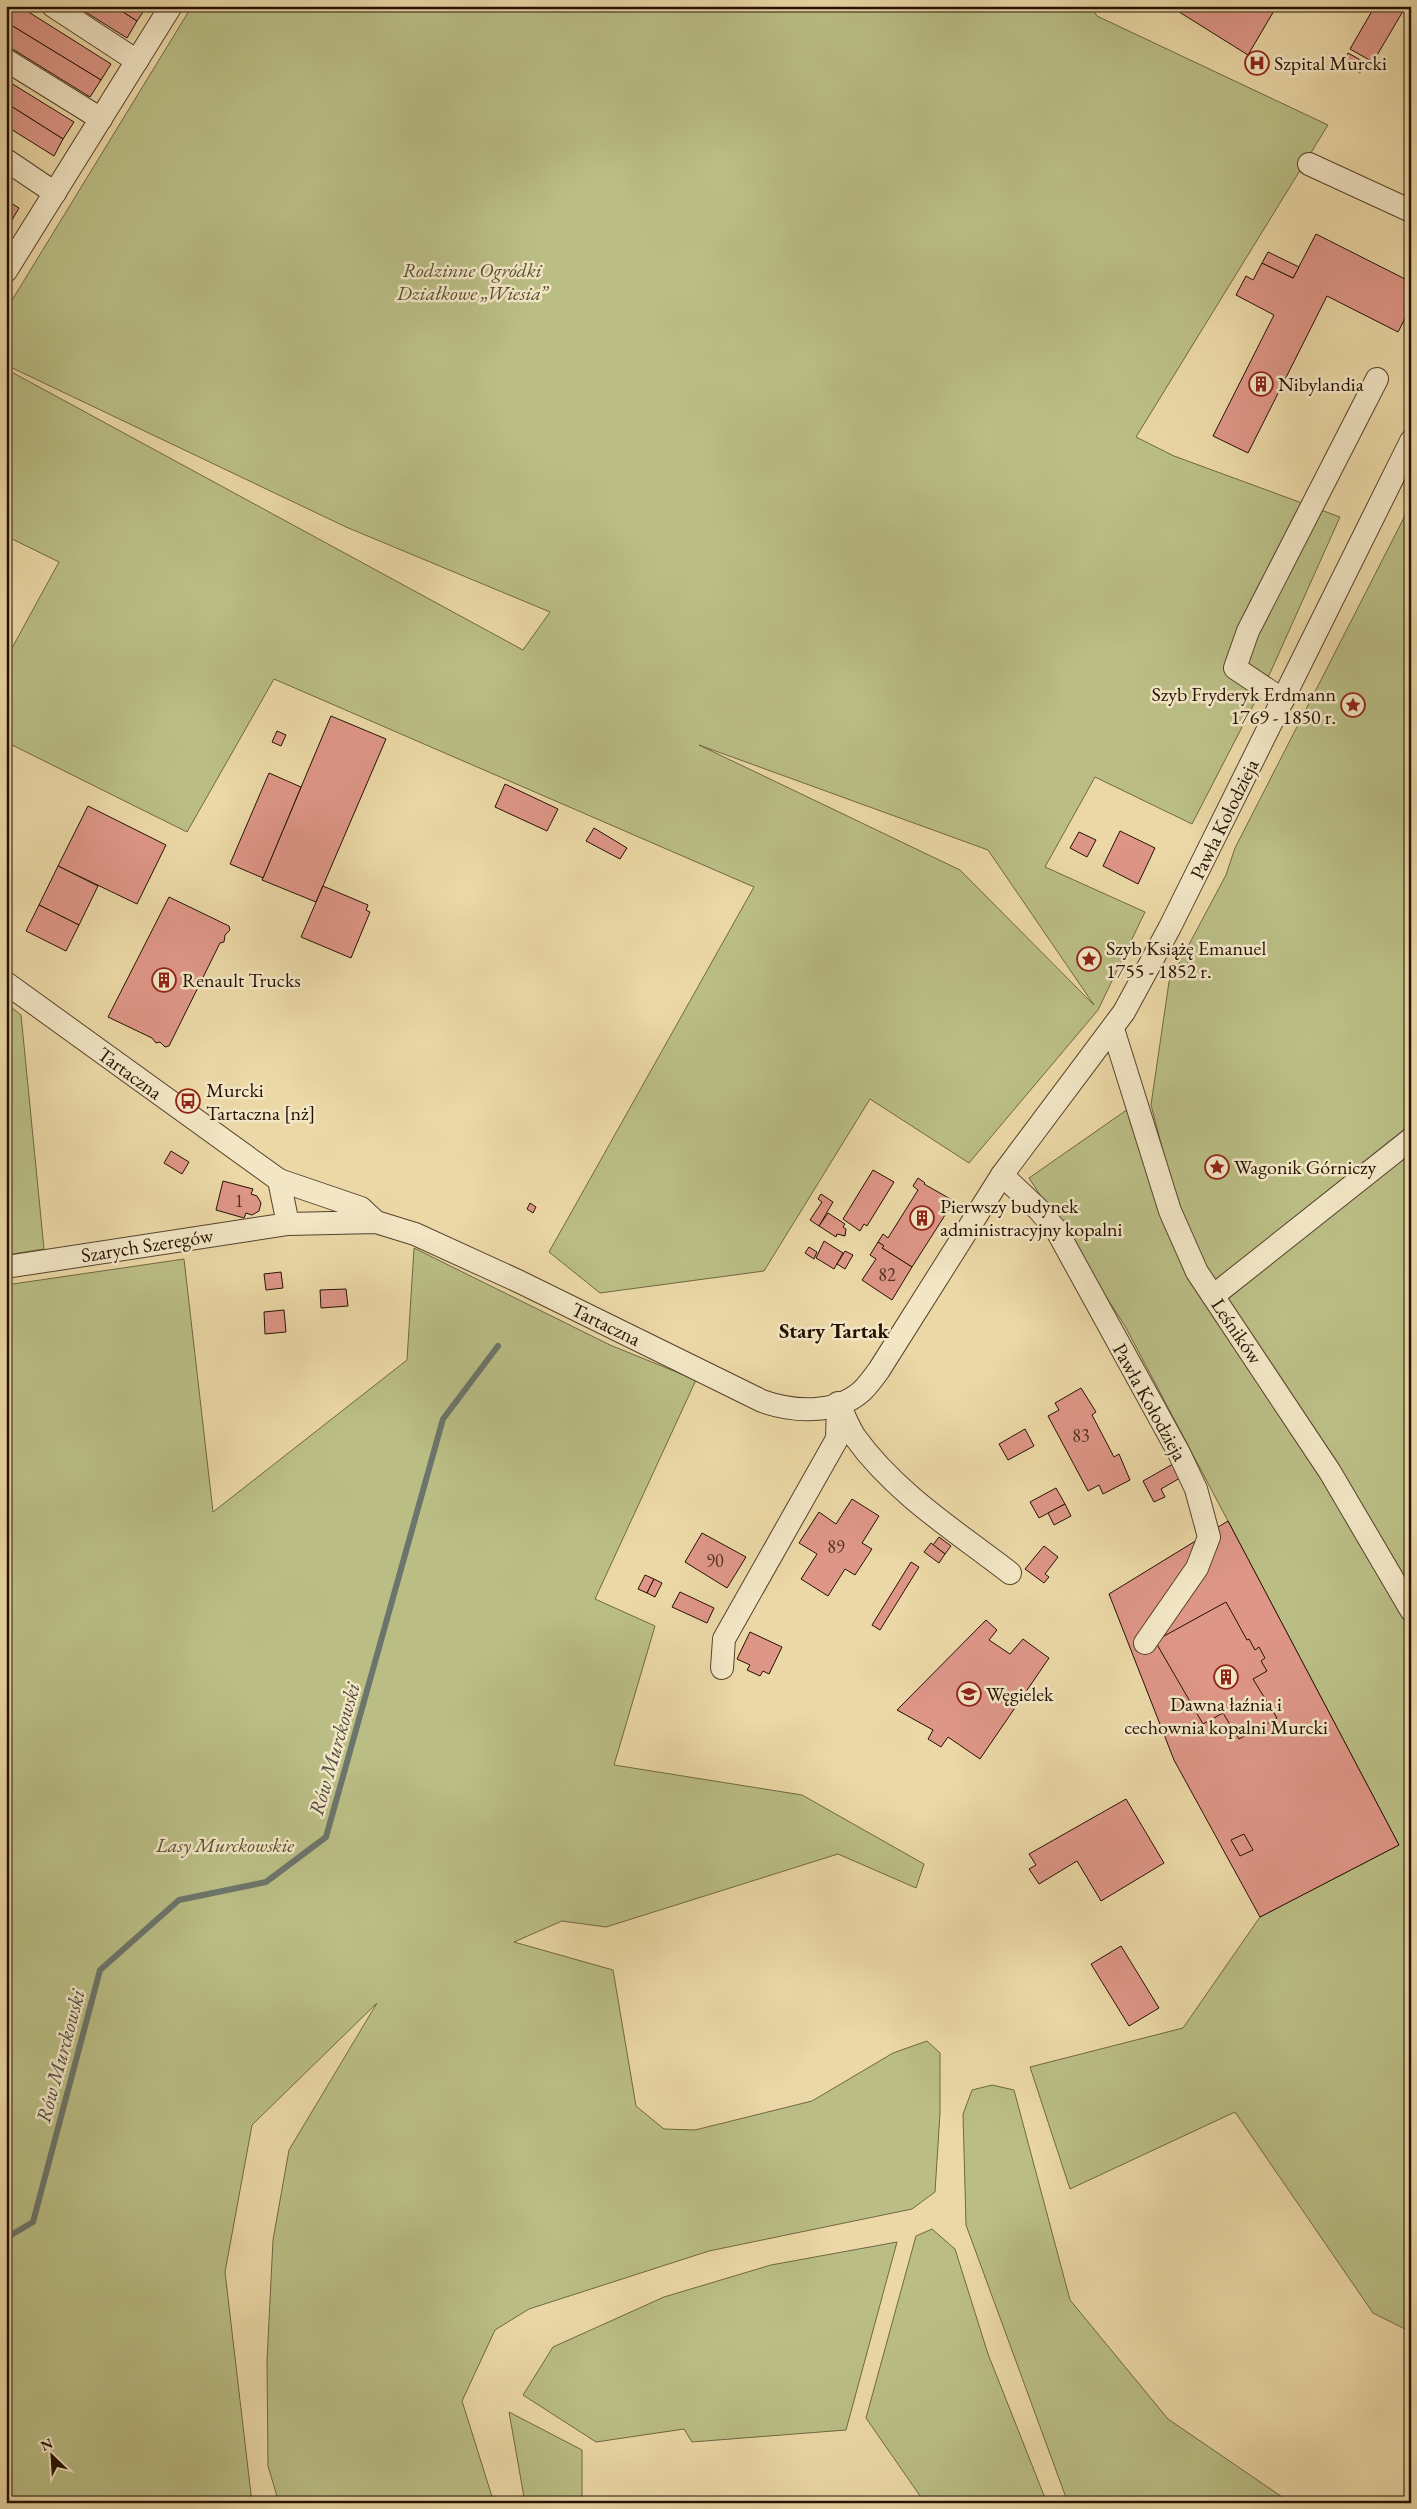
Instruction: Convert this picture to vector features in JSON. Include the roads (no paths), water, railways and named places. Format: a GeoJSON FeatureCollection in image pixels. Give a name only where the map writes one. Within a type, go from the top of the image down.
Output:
{"type":"FeatureCollection","features":[{"type":"Feature","properties":{"kind":"street"},"geometry":{"type":"LineString","coordinates":[[53,6],[137,61]]}},
{"type":"Feature","properties":{"kind":"street"},"geometry":{"type":"LineString","coordinates":[[8,264],[55,193],[171,6]]}},
{"type":"Feature","properties":{"kind":"street"},"geometry":{"type":"LineString","coordinates":[[6,60],[101,119]]}},
{"type":"Feature","properties":{"kind":"street"},"geometry":{"type":"LineString","coordinates":[[6,160],[55,193]]}},
{"type":"Feature","properties":{"kind":"street"},"geometry":{"type":"LineString","coordinates":[[1309,164],[1411,211]]}},
{"type":"Feature","properties":{"kind":"street"},"geometry":{"type":"LineString","coordinates":[[1283,700],[1235,668],[1248,631],[1377,378]]}},
{"type":"Feature","properties":{"kind":"street","name":"Pawła Kołodzieja"},"geometry":{"type":"LineString","coordinates":[[838,1403],[861,1392],[879,1370],[1002,1175],[1113,1029],[1148,970],[1411,441]]}},
{"type":"Feature","properties":{"kind":"street","name":"Tartaczna"},"geometry":{"type":"LineString","coordinates":[[6,983],[279,1180],[362,1208],[376,1222]]}},
{"type":"Feature","properties":{"kind":"street","name":"Leśników"},"geometry":{"type":"LineString","coordinates":[[1113,1029],[1170,1212],[1197,1272],[1330,1472],[1411,1610]]}},
{"type":"Feature","properties":{"kind":"street"},"geometry":{"type":"LineString","coordinates":[[1213,1296],[1411,1139]]}},
{"type":"Feature","properties":{"kind":"street","name":"Pawła Kołodzieja"},"geometry":{"type":"LineString","coordinates":[[1002,1175],[1038,1209],[1057,1232],[1196,1489],[1210,1537],[1197,1568],[1146,1643]]}},
{"type":"Feature","properties":{"kind":"street"},"geometry":{"type":"LineString","coordinates":[[279,1180],[288,1224]]}},
{"type":"Feature","properties":{"kind":"street","name":"Tartaczna"},"geometry":{"type":"LineString","coordinates":[[288,1224],[376,1222],[415,1234],[520,1282],[762,1401],[798,1410],[838,1403]]}},
{"type":"Feature","properties":{"kind":"street","name":"Szarych Szeregów"},"geometry":{"type":"LineString","coordinates":[[6,1267],[288,1224]]}},
{"type":"Feature","properties":{"kind":"street"},"geometry":{"type":"LineString","coordinates":[[838,1403],[854,1436],[877,1464],[929,1511],[1010,1573]]}},
{"type":"Feature","properties":{"kind":"street"},"geometry":{"type":"LineString","coordinates":[[722,1668],[724,1639],[837,1439],[838,1403]]}},
{"type":"Feature","properties":{"kind":"waterway","name":"Rów Murckowski"},"geometry":{"type":"LineString","coordinates":[[6,2238],[33,2222],[100,1970],[179,1900],[266,1882],[326,1837],[443,1419],[498,1346]]}},
{"type":"Feature","properties":{"kind":"place","name":"Szpital Murcki"},"geometry":{"type":"Point","coordinates":[1257,63]}},
{"type":"Feature","properties":{"kind":"place","name":"Nibylandia"},"geometry":{"type":"Point","coordinates":[1261,384]}},
{"type":"Feature","properties":{"kind":"place","name":"Szyb Fryderyk Erdmann 1769 - 1850 r."},"geometry":{"type":"Point","coordinates":[1353,705]}},
{"type":"Feature","properties":{"kind":"place","name":"Szyb Książę Emanuel 1755 - 1852 r."},"geometry":{"type":"Point","coordinates":[1089,959]}},
{"type":"Feature","properties":{"kind":"place","name":"Renault Trucks"},"geometry":{"type":"Point","coordinates":[164,980]}},
{"type":"Feature","properties":{"kind":"place","name":"Murcki Tartaczna [nż]"},"geometry":{"type":"Point","coordinates":[188,1101]}},
{"type":"Feature","properties":{"kind":"place","name":"Wagonik Górniczy"},"geometry":{"type":"Point","coordinates":[1217,1167]}},
{"type":"Feature","properties":{"kind":"place","name":"Pierwszy budynek administracyjny kopalni"},"geometry":{"type":"Point","coordinates":[922,1218]}},
{"type":"Feature","properties":{"kind":"place","name":"Dawna łaźnia i cechownia kopalni Murcki"},"geometry":{"type":"Point","coordinates":[1226,1677]}},
{"type":"Feature","properties":{"kind":"place","name":"Węgielek"},"geometry":{"type":"Point","coordinates":[969,1694]}},
{"type":"Feature","properties":{"kind":"district","name":"Stary Tartak"},"geometry":{"type":"Point","coordinates":[834,1330]}},
{"type":"Feature","properties":{"kind":"park label","name":"Rodzinne Ogródki Działkowe „Wiesia”"},"geometry":{"type":"Point","coordinates":[472,282]}},
{"type":"Feature","properties":{"kind":"park label","name":"Lasy Murckowskie"},"geometry":{"type":"Point","coordinates":[225,1845]}}]}
